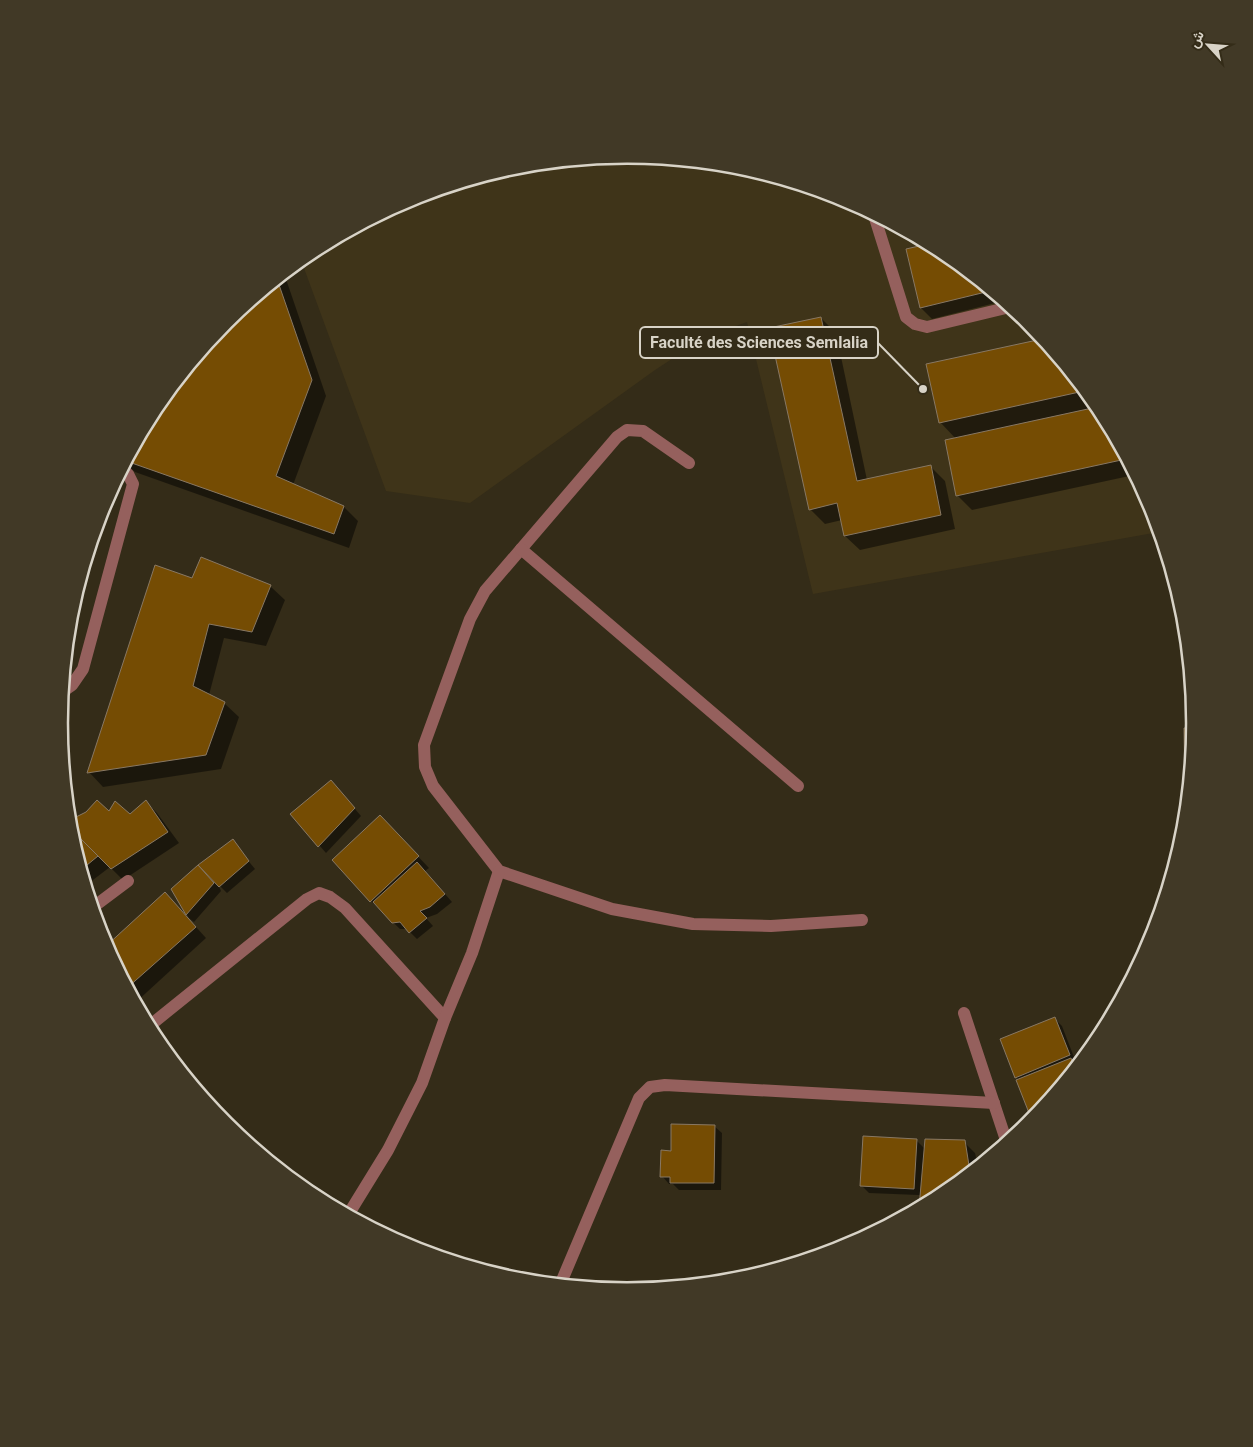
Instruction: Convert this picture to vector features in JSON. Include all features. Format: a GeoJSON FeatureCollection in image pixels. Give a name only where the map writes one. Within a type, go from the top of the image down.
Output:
{"type":"FeatureCollection","features":[{"type":"Feature","properties":{"kind":"street"},"geometry":{"type":"LineString","coordinates":[[877,223],[906,317],[915,324],[927,327],[1002,309]]}},
{"type":"Feature","properties":{"kind":"street"},"geometry":{"type":"LineString","coordinates":[[689,463],[643,431],[627,430],[617,437],[485,591],[470,619],[424,745],[425,767],[434,786],[499,871],[612,909],[693,924],[771,926],[862,920]]}},
{"type":"Feature","properties":{"kind":"street"},"geometry":{"type":"LineString","coordinates":[[69,687],[83,670],[133,484],[127,473]]}},
{"type":"Feature","properties":{"kind":"street"},"geometry":{"type":"LineString","coordinates":[[521,549],[798,786]]}},
{"type":"Feature","properties":{"kind":"street"},"geometry":{"type":"LineString","coordinates":[[351,1210],[388,1150],[422,1083],[445,1018],[472,954],[499,871]]}},
{"type":"Feature","properties":{"kind":"street"},"geometry":{"type":"LineString","coordinates":[[97,904],[128,881]]}},
{"type":"Feature","properties":{"kind":"street"},"geometry":{"type":"LineString","coordinates":[[154,1022],[307,899],[319,893],[330,897],[345,908],[445,1018]]}},
{"type":"Feature","properties":{"kind":"street"},"geometry":{"type":"LineString","coordinates":[[964,1013],[1004,1136]]}},
{"type":"Feature","properties":{"kind":"street"},"geometry":{"type":"LineString","coordinates":[[563,1279],[639,1098],[650,1087],[666,1085],[994,1102]]}},
{"type":"Feature","properties":{"kind":"shaded area"},"geometry":{"type":"Polygon","coordinates":[[[626,164],[663,166],[736,175],[806,194],[874,222],[906,239],[967,280],[1022,328],[1070,383],[1111,444],[1128,476],[1152,533],[813,594],[747,322],[707,336],[655,370],[470,503],[386,491],[304,268],[347,239],[379,222],[447,194],[482,184],[517,175],[554,169],[626,164]]]}},
{"type":"Feature","properties":{"kind":"building"},"geometry":{"type":"Polygon","coordinates":[[[917,246],[983,293],[920,308],[906,249],[917,246]]]}},
{"type":"Feature","properties":{"kind":"building"},"geometry":{"type":"Polygon","coordinates":[[[279,286],[312,380],[276,476],[344,506],[334,534],[132,463],[162,413],[206,355],[231,328],[279,286]]]}},
{"type":"Feature","properties":{"kind":"building"},"geometry":{"type":"Polygon","coordinates":[[[821,317],[857,481],[931,465],[941,515],[844,536],[837,503],[809,510],[769,328],[821,317]]]}},
{"type":"Feature","properties":{"kind":"building"},"geometry":{"type":"Polygon","coordinates":[[[1034,341],[1077,393],[939,423],[926,364],[1034,341]]]}},
{"type":"Feature","properties":{"kind":"building"},"geometry":{"type":"Polygon","coordinates":[[[1088,409],[1120,460],[956,496],[945,440],[1088,409]]]}},
{"type":"Feature","properties":{"kind":"building"},"geometry":{"type":"Polygon","coordinates":[[[201,557],[271,585],[252,632],[209,624],[193,686],[225,702],[206,755],[87,773],[155,565],[192,578],[201,557]]]}},
{"type":"Feature","properties":{"kind":"building"},"geometry":{"type":"Polygon","coordinates":[[[1184,728],[1186,728],[1184,752],[1184,728]]]}},
{"type":"Feature","properties":{"kind":"building"},"geometry":{"type":"Polygon","coordinates":[[[331,780],[355,808],[318,847],[290,814],[331,780]]]}},
{"type":"Feature","properties":{"kind":"building"},"geometry":{"type":"Polygon","coordinates":[[[97,800],[109,811],[115,801],[130,814],[146,800],[168,832],[111,869],[79,837],[75,817],[86,812],[97,800]]]}},
{"type":"Feature","properties":{"kind":"building"},"geometry":{"type":"Polygon","coordinates":[[[380,815],[419,856],[370,902],[332,860],[380,815]]]}},
{"type":"Feature","properties":{"kind":"building"},"geometry":{"type":"Polygon","coordinates":[[[79,837],[98,856],[86,866],[79,837]]]}},
{"type":"Feature","properties":{"kind":"building"},"geometry":{"type":"Polygon","coordinates":[[[233,839],[249,861],[219,887],[198,865],[233,839]]]}},
{"type":"Feature","properties":{"kind":"building"},"geometry":{"type":"Polygon","coordinates":[[[417,862],[445,894],[430,907],[420,911],[427,918],[409,933],[400,922],[392,923],[373,902],[417,862]]]}},
{"type":"Feature","properties":{"kind":"building"},"geometry":{"type":"Polygon","coordinates":[[[198,865],[214,883],[186,915],[171,889],[198,865]]]}},
{"type":"Feature","properties":{"kind":"building"},"geometry":{"type":"Polygon","coordinates":[[[165,892],[196,927],[132,984],[112,941],[165,892]]]}},
{"type":"Feature","properties":{"kind":"building"},"geometry":{"type":"Polygon","coordinates":[[[1055,1017],[1070,1055],[1015,1078],[1000,1039],[1055,1017]]]}},
{"type":"Feature","properties":{"kind":"building"},"geometry":{"type":"Polygon","coordinates":[[[1071,1058],[1072,1061],[1029,1112],[1016,1080],[1071,1058]]]}},
{"type":"Feature","properties":{"kind":"building"},"geometry":{"type":"Polygon","coordinates":[[[671,1124],[715,1125],[714,1183],[670,1183],[670,1177],[660,1177],[661,1150],[671,1151],[671,1124]]]}},
{"type":"Feature","properties":{"kind":"building"},"geometry":{"type":"Polygon","coordinates":[[[863,1136],[917,1139],[914,1189],[860,1186],[863,1136]]]}},
{"type":"Feature","properties":{"kind":"building"},"geometry":{"type":"Polygon","coordinates":[[[925,1139],[965,1140],[969,1165],[920,1199],[925,1139]]]}},
{"type":"Feature","properties":{"kind":"place","name":"Faculté des Sciences Semlalia"},"geometry":{"type":"Point","coordinates":[923,389]}}]}
